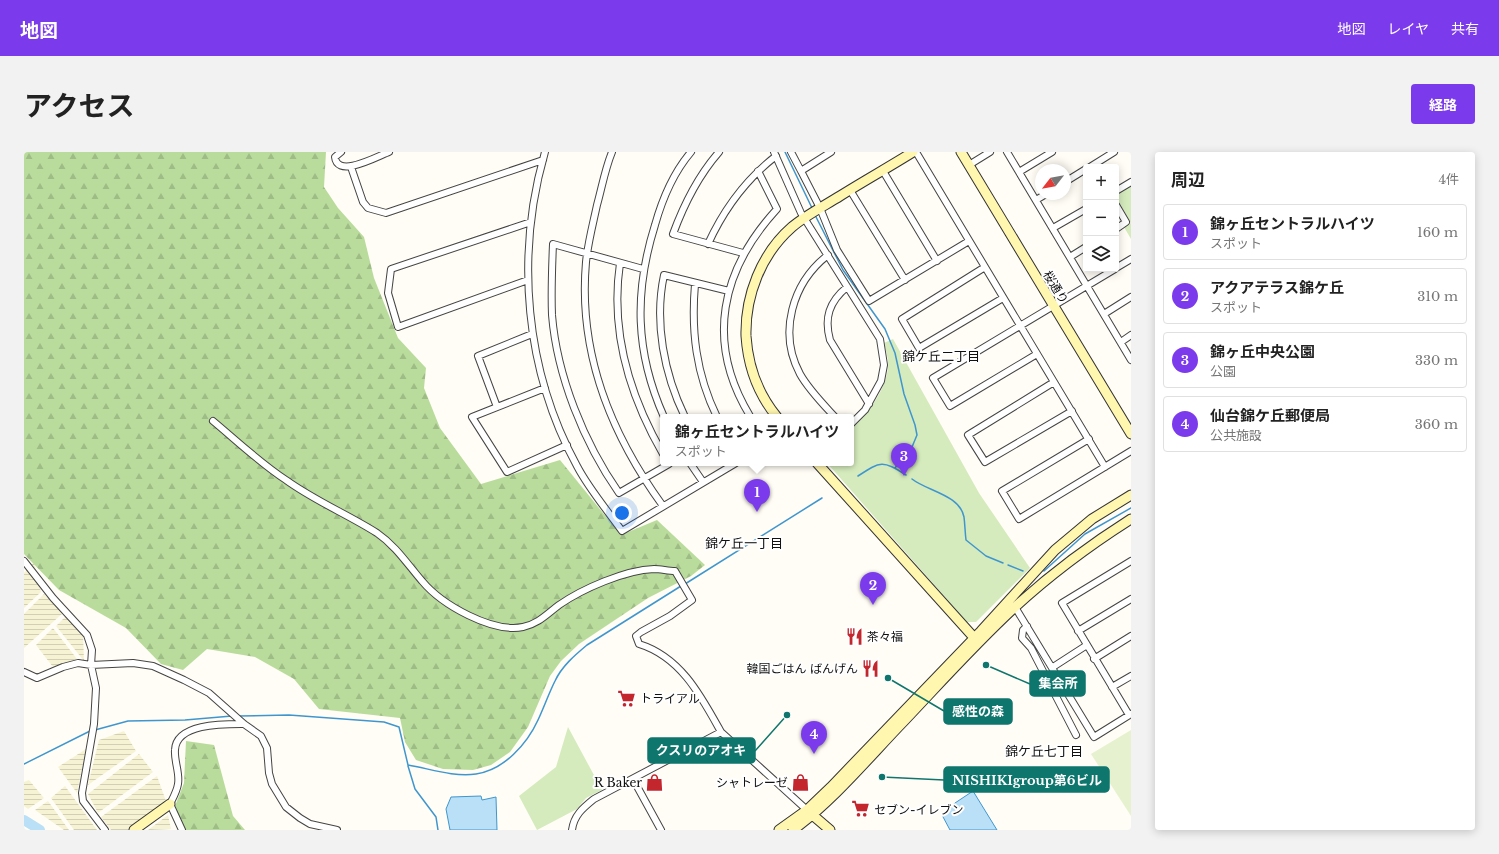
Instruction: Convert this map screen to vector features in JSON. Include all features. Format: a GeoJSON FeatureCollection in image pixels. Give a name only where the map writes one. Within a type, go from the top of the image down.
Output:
{"type":"FeatureCollection","features":[{"type":"Feature","properties":{"kind":"street"},"geometry":{"type":"LineString","coordinates":[[341,152],[335,157],[336,162],[339,166],[350,167],[389,152]]}},
{"type":"Feature","properties":{"kind":"street"},"geometry":{"type":"LineString","coordinates":[[545,152],[531,222],[528,280],[532,334],[552,411],[577,467],[593,492],[622,531],[731,466]]}},
{"type":"Feature","properties":{"kind":"street"},"geometry":{"type":"LineString","coordinates":[[612,152],[604,179],[587,253],[585,297],[593,361],[603,395],[616,430],[644,478],[663,506]]}},
{"type":"Feature","properties":{"kind":"street"},"geometry":{"type":"LineString","coordinates":[[663,414],[649,373],[640,326],[641,284],[648,249],[663,201],[673,181],[691,152]]}},
{"type":"Feature","properties":{"kind":"street"},"geometry":{"type":"LineString","coordinates":[[720,152],[703,173],[690,194],[673,234],[743,253]]}},
{"type":"Feature","properties":{"kind":"street"},"geometry":{"type":"LineString","coordinates":[[792,152],[801,171],[813,213],[828,255],[880,338],[884,369],[876,392],[869,404],[854,421]]}},
{"type":"Feature","properties":{"kind":"street"},"geometry":{"type":"LineString","coordinates":[[775,414],[760,391],[754,377],[747,343],[747,316],[751,292],[761,267],[782,236],[813,213],[882,170],[915,152],[1105,467]]}},
{"type":"Feature","properties":{"kind":"street","name":"桜通り"},"geometry":{"type":"LineString","coordinates":[[961,152],[1131,434]]}},
{"type":"Feature","properties":{"kind":"street"},"geometry":{"type":"LineString","coordinates":[[968,165],[990,152]]}},
{"type":"Feature","properties":{"kind":"street"},"geometry":{"type":"LineString","coordinates":[[1007,152],[1035,198]]}},
{"type":"Feature","properties":{"kind":"street"},"geometry":{"type":"LineString","coordinates":[[1019,172],[1052,152]]}},
{"type":"Feature","properties":{"kind":"street"},"geometry":{"type":"LineString","coordinates":[[1096,164],[1114,152]]}},
{"type":"Feature","properties":{"kind":"street"},"geometry":{"type":"LineString","coordinates":[[801,171],[828,153]]}},
{"type":"Feature","properties":{"kind":"street"},"geometry":{"type":"LineString","coordinates":[[708,244],[724,212],[742,187],[775,154],[869,301],[969,241]]}},
{"type":"Feature","properties":{"kind":"street"},"geometry":{"type":"LineString","coordinates":[[350,167],[364,202],[368,208],[386,213],[543,160]]}},
{"type":"Feature","properties":{"kind":"street"},"geometry":{"type":"LineString","coordinates":[[749,414],[737,392],[726,355],[724,317],[734,273],[743,253],[758,230],[777,209],[758,170]]}},
{"type":"Feature","properties":{"kind":"street"},"geometry":{"type":"LineString","coordinates":[[882,170],[937,261]]}},
{"type":"Feature","properties":{"kind":"street"},"geometry":{"type":"LineString","coordinates":[[1071,178],[1083,171]]}},
{"type":"Feature","properties":{"kind":"street"},"geometry":{"type":"LineString","coordinates":[[1119,189],[1131,182]]}},
{"type":"Feature","properties":{"kind":"street"},"geometry":{"type":"LineString","coordinates":[[850,190],[905,280]]}},
{"type":"Feature","properties":{"kind":"street"},"geometry":{"type":"LineString","coordinates":[[1036,200],[1131,360]]}},
{"type":"Feature","properties":{"kind":"street"},"geometry":{"type":"LineString","coordinates":[[1119,210],[1126,222],[1119,227]]}},
{"type":"Feature","properties":{"kind":"street"},"geometry":{"type":"LineString","coordinates":[[1053,228],[1083,211]]}},
{"type":"Feature","properties":{"kind":"street"},"geometry":{"type":"LineString","coordinates":[[528,280],[398,327],[388,293],[391,269],[531,222]]}},
{"type":"Feature","properties":{"kind":"street"},"geometry":{"type":"LineString","coordinates":[[643,269],[553,244],[552,316],[566,384],[579,420],[592,449],[619,493],[665,466]]}},
{"type":"Feature","properties":{"kind":"street"},"geometry":{"type":"LineString","coordinates":[[1070,257],[1083,249]]}},
{"type":"Feature","properties":{"kind":"street"},"geometry":{"type":"LineString","coordinates":[[828,255],[808,274],[799,290],[791,313],[790,338],[794,358],[799,372],[833,414]]}},
{"type":"Feature","properties":{"kind":"street"},"geometry":{"type":"LineString","coordinates":[[1119,267],[1131,259]]}},
{"type":"Feature","properties":{"kind":"street"},"geometry":{"type":"LineString","coordinates":[[620,263],[618,316],[623,357],[640,411],[660,448]]}},
{"type":"Feature","properties":{"kind":"street"},"geometry":{"type":"LineString","coordinates":[[985,267],[902,319],[919,348],[1004,298]]}},
{"type":"Feature","properties":{"kind":"street"},"geometry":{"type":"LineString","coordinates":[[1038,354],[950,406],[933,378],[1111,272]]}},
{"type":"Feature","properties":{"kind":"street"},"geometry":{"type":"LineString","coordinates":[[684,414],[672,384],[660,330],[661,294],[664,275],[695,284],[730,291]]}},
{"type":"Feature","properties":{"kind":"street"},"geometry":{"type":"LineString","coordinates":[[695,284],[693,307],[695,345],[705,389],[716,414]]}},
{"type":"Feature","properties":{"kind":"street"},"geometry":{"type":"LineString","coordinates":[[847,287],[839,294],[830,306],[827,317],[828,332],[830,340],[869,404]]}},
{"type":"Feature","properties":{"kind":"street"},"geometry":{"type":"LineString","coordinates":[[1104,314],[1131,298]]}},
{"type":"Feature","properties":{"kind":"street"},"geometry":{"type":"LineString","coordinates":[[496,407],[478,356],[532,334]]}},
{"type":"Feature","properties":{"kind":"street"},"geometry":{"type":"LineString","coordinates":[[1120,342],[1131,335]]}},
{"type":"Feature","properties":{"kind":"street"},"geometry":{"type":"LineString","coordinates":[[1054,382],[968,435],[985,462],[1072,411]]}},
{"type":"Feature","properties":{"kind":"street"},"geometry":{"type":"LineString","coordinates":[[545,388],[472,417],[507,472],[567,445]]}},
{"type":"Feature","properties":{"kind":"street"},"geometry":{"type":"LineString","coordinates":[[213,422],[285,480],[390,543],[435,594],[469,615],[492,624],[514,628],[527,626],[538,622],[558,606],[587,588],[611,579],[646,570],[675,572],[692,600],[670,616],[641,632],[636,636],[637,641],[640,644],[668,657],[678,666],[695,689],[721,732],[830,830]]}},
{"type":"Feature","properties":{"kind":"street"},"geometry":{"type":"LineString","coordinates":[[1089,439],[1002,491],[1019,519],[1131,451]]}},
{"type":"Feature","properties":{"kind":"street"},"geometry":{"type":"LineString","coordinates":[[692,466],[703,482]]}},
{"type":"Feature","properties":{"kind":"street"},"geometry":{"type":"LineString","coordinates":[[820,466],[976,641]]}},
{"type":"Feature","properties":{"kind":"street"},"geometry":{"type":"LineString","coordinates":[[793,830],[976,641],[1055,550],[1092,519],[1131,495]]}},
{"type":"Feature","properties":{"kind":"street"},"geometry":{"type":"LineString","coordinates":[[976,641],[1070,562],[1104,536],[1131,519]]}},
{"type":"Feature","properties":{"kind":"street"},"geometry":{"type":"LineString","coordinates":[[24,560],[53,598],[86,635],[92,650],[91,665],[96,688],[94,724],[82,793],[83,801],[105,830]]}},
{"type":"Feature","properties":{"kind":"street"},"geometry":{"type":"LineString","coordinates":[[1015,607],[1094,736],[1130,714],[1094,658],[1062,603],[1131,561]]}},
{"type":"Feature","properties":{"kind":"street"},"geometry":{"type":"LineString","coordinates":[[1078,631],[1131,599]]}},
{"type":"Feature","properties":{"kind":"street"},"geometry":{"type":"LineString","coordinates":[[1027,626],[1023,630],[1022,638],[1031,648],[1076,735]]}},
{"type":"Feature","properties":{"kind":"street"},"geometry":{"type":"LineString","coordinates":[[1094,658],[1131,636]]}},
{"type":"Feature","properties":{"kind":"street"},"geometry":{"type":"LineString","coordinates":[[1052,667],[1087,645]]}},
{"type":"Feature","properties":{"kind":"street"},"geometry":{"type":"LineString","coordinates":[[24,672],[37,678],[63,667],[78,663],[91,665],[133,664],[153,666],[209,692],[242,722],[261,736],[267,748],[269,773],[272,784],[286,807],[310,824],[337,830]]}},
{"type":"Feature","properties":{"kind":"street"},"geometry":{"type":"LineString","coordinates":[[1112,687],[1131,676]]}},
{"type":"Feature","properties":{"kind":"street"},"geometry":{"type":"LineString","coordinates":[[134,830],[170,804],[178,783],[175,749],[183,736],[196,729],[208,726],[242,722]]}},
{"type":"Feature","properties":{"kind":"street"},"geometry":{"type":"LineString","coordinates":[[572,830],[574,821],[581,810],[594,799],[721,732]]}},
{"type":"Feature","properties":{"kind":"street"},"geometry":{"type":"LineString","coordinates":[[633,779],[660,830]]}},
{"type":"Feature","properties":{"kind":"street"},"geometry":{"type":"LineString","coordinates":[[170,804],[182,830]]}},
{"type":"Feature","properties":{"kind":"street"},"geometry":{"type":"LineString","coordinates":[[779,830],[810,812]]}},
{"type":"Feature","properties":{"kind":"shaded area"},"geometry":{"type":"Polygon","coordinates":[[[34,562],[41,592],[24,608],[24,573],[34,562]]]}},
{"type":"Feature","properties":{"kind":"shaded area"},"geometry":{"type":"Polygon","coordinates":[[[44,594],[63,613],[24,648],[24,614],[44,594]]]}},
{"type":"Feature","properties":{"kind":"shaded area"},"geometry":{"type":"Polygon","coordinates":[[[66,616],[83,634],[84,661],[56,626],[66,616]]]}},
{"type":"Feature","properties":{"kind":"shaded area"},"geometry":{"type":"Polygon","coordinates":[[[53,628],[77,659],[53,667],[36,645],[53,628]]]}},
{"type":"Feature","properties":{"kind":"shaded area"},"geometry":{"type":"Polygon","coordinates":[[[124,731],[136,751],[88,785],[99,740],[124,731]]]}},
{"type":"Feature","properties":{"kind":"shaded area"},"geometry":{"type":"Polygon","coordinates":[[[86,749],[77,793],[58,767],[86,749]]]}},
{"type":"Feature","properties":{"kind":"shaded area"},"geometry":{"type":"Polygon","coordinates":[[[139,754],[153,772],[98,813],[88,794],[139,754]]]}},
{"type":"Feature","properties":{"kind":"shaded area"},"geometry":{"type":"Polygon","coordinates":[[[157,776],[166,801],[128,830],[111,830],[101,817],[157,776]]]}},
{"type":"Feature","properties":{"kind":"shaded area"},"geometry":{"type":"Polygon","coordinates":[[[29,780],[44,798],[28,809],[24,806],[24,782],[29,780]]]}},
{"type":"Feature","properties":{"kind":"shaded area"},"geometry":{"type":"Polygon","coordinates":[[[65,786],[97,830],[74,830],[51,798],[65,786]]]}},
{"type":"Feature","properties":{"kind":"shaded area"},"geometry":{"type":"Polygon","coordinates":[[[48,801],[69,830],[64,830],[35,810],[48,801]]]}},
{"type":"Feature","properties":{"kind":"shaded area"},"geometry":{"type":"Polygon","coordinates":[[[168,815],[171,829],[148,830],[168,815]]]}},
{"type":"Feature","properties":{"kind":"green space"},"geometry":{"type":"Polygon","coordinates":[[[24,152],[326,152],[324,187],[338,208],[364,237],[374,278],[398,338],[426,368],[424,388],[440,428],[481,484],[560,460],[621,535],[657,520],[705,565],[691,576],[648,598],[579,644],[561,661],[550,676],[528,727],[510,752],[491,765],[473,770],[443,769],[416,760],[405,742],[400,718],[319,709],[294,679],[255,657],[207,649],[183,670],[161,664],[126,628],[59,590],[24,554],[24,152]]]}},
{"type":"Feature","properties":{"kind":"green space"},"geometry":{"type":"Polygon","coordinates":[[[1131,184],[1131,223],[1119,203],[1119,192],[1131,184]]]}},
{"type":"Feature","properties":{"kind":"green space"},"geometry":{"type":"Polygon","coordinates":[[[1131,223],[1131,239],[1124,227],[1131,223]]]}},
{"type":"Feature","properties":{"kind":"green space"},"geometry":{"type":"Polygon","coordinates":[[[893,339],[979,493],[1030,568],[976,622],[967,622],[830,466],[854,466],[854,425],[864,416],[875,401],[886,377],[888,359],[884,343],[893,339]]]}},
{"type":"Feature","properties":{"kind":"green space"},"geometry":{"type":"Polygon","coordinates":[[[568,727],[602,790],[586,798],[577,809],[537,830],[519,796],[556,767],[568,727]]]}},
{"type":"Feature","properties":{"kind":"green space"},"geometry":{"type":"Polygon","coordinates":[[[1131,730],[1131,816],[1091,754],[1131,730]]]}},
{"type":"Feature","properties":{"kind":"green space"},"geometry":{"type":"Polygon","coordinates":[[[186,741],[214,745],[233,816],[245,830],[184,830],[175,806],[184,783],[186,741]]]}},
{"type":"Feature","properties":{"kind":"water"},"geometry":{"type":"Polygon","coordinates":[[[973,791],[997,830],[950,830],[942,815],[955,803],[973,791]]]}},
{"type":"Feature","properties":{"kind":"water"},"geometry":{"type":"Polygon","coordinates":[[[481,796],[482,800],[496,797],[497,830],[450,830],[446,809],[451,797],[481,796]]]}},
{"type":"Feature","properties":{"kind":"waterway"},"geometry":{"type":"LineString","coordinates":[[785,152],[812,208]]}},
{"type":"Feature","properties":{"kind":"waterway"},"geometry":{"type":"LineString","coordinates":[[815,215],[843,270],[885,329],[895,353],[904,394],[917,435],[912,447],[895,468]]}},
{"type":"Feature","properties":{"kind":"waterway"},"geometry":{"type":"LineString","coordinates":[[858,476],[872,467],[882,464],[892,467],[906,475]]}},
{"type":"Feature","properties":{"kind":"waterway"},"geometry":{"type":"LineString","coordinates":[[912,479],[950,498],[956,503],[964,517],[966,540],[986,556],[1003,563]]}},
{"type":"Feature","properties":{"kind":"waterway"},"geometry":{"type":"LineString","coordinates":[[685,584],[822,498]]}},
{"type":"Feature","properties":{"kind":"waterway"},"geometry":{"type":"LineString","coordinates":[[1044,571],[1085,534],[1131,508]]}},
{"type":"Feature","properties":{"kind":"waterway"},"geometry":{"type":"LineString","coordinates":[[1008,565],[1023,571]]}},
{"type":"Feature","properties":{"kind":"waterway"},"geometry":{"type":"LineString","coordinates":[[238,716],[289,715],[384,722],[399,727],[408,765],[442,772],[467,775],[486,772],[505,761],[521,747],[528,738],[558,676],[573,657],[587,645],[681,586]]}},
{"type":"Feature","properties":{"kind":"waterway"},"geometry":{"type":"LineString","coordinates":[[95,730],[128,721],[185,720],[232,716]]}},
{"type":"Feature","properties":{"kind":"waterway"},"geometry":{"type":"LineString","coordinates":[[24,764],[92,730]]}},
{"type":"Feature","properties":{"kind":"waterway"},"geometry":{"type":"LineString","coordinates":[[408,766],[415,789],[436,817],[438,830]]}},
{"type":"Feature","properties":{"kind":"waterway"},"geometry":{"type":"LineString","coordinates":[[24,820],[40,830]]}},
{"type":"Feature","properties":{"kind":"place","name":"錦ヶ丘中央公園"},"geometry":{"type":"Point","coordinates":[904,476]}},
{"type":"Feature","properties":{"kind":"place","name":"錦ヶ丘セントラルハイツ"},"geometry":{"type":"Point","coordinates":[757,512]}},
{"type":"Feature","properties":{"kind":"place","name":"アクアテラス錦ケ丘"},"geometry":{"type":"Point","coordinates":[873,605]}},
{"type":"Feature","properties":{"kind":"place","name":"茶々福"},"geometry":{"type":"Point","coordinates":[854,636]}},
{"type":"Feature","properties":{"kind":"place","name":"集会所"},"geometry":{"type":"Point","coordinates":[986,665]}},
{"type":"Feature","properties":{"kind":"place","name":"韓国ごはん ばんげん"},"geometry":{"type":"Point","coordinates":[871,668]}},
{"type":"Feature","properties":{"kind":"place","name":"感性の森"},"geometry":{"type":"Point","coordinates":[888,678]}},
{"type":"Feature","properties":{"kind":"place","name":"トライアル"},"geometry":{"type":"Point","coordinates":[627,698]}},
{"type":"Feature","properties":{"kind":"place","name":"クスリのアオキ"},"geometry":{"type":"Point","coordinates":[787,715]}},
{"type":"Feature","properties":{"kind":"place","name":"仙台錦ケ丘郵便局"},"geometry":{"type":"Point","coordinates":[814,754]}},
{"type":"Feature","properties":{"kind":"place","name":"NISHIKIgroup第6ビル"},"geometry":{"type":"Point","coordinates":[882,777]}},
{"type":"Feature","properties":{"kind":"place","name":"R Baker"},"geometry":{"type":"Point","coordinates":[655,782]}},
{"type":"Feature","properties":{"kind":"place","name":"シャトレーゼ"},"geometry":{"type":"Point","coordinates":[801,782]}},
{"type":"Feature","properties":{"kind":"place","name":"セブン-イレブン"},"geometry":{"type":"Point","coordinates":[861,809]}},
{"type":"Feature","properties":{"kind":"district","name":"錦ケ丘二丁目"},"geometry":{"type":"Point","coordinates":[941,356]}},
{"type":"Feature","properties":{"kind":"district","name":"錦ケ丘一丁目"},"geometry":{"type":"Point","coordinates":[744,543]}},
{"type":"Feature","properties":{"kind":"district","name":"錦ケ丘七丁目"},"geometry":{"type":"Point","coordinates":[1044,751]}}]}
